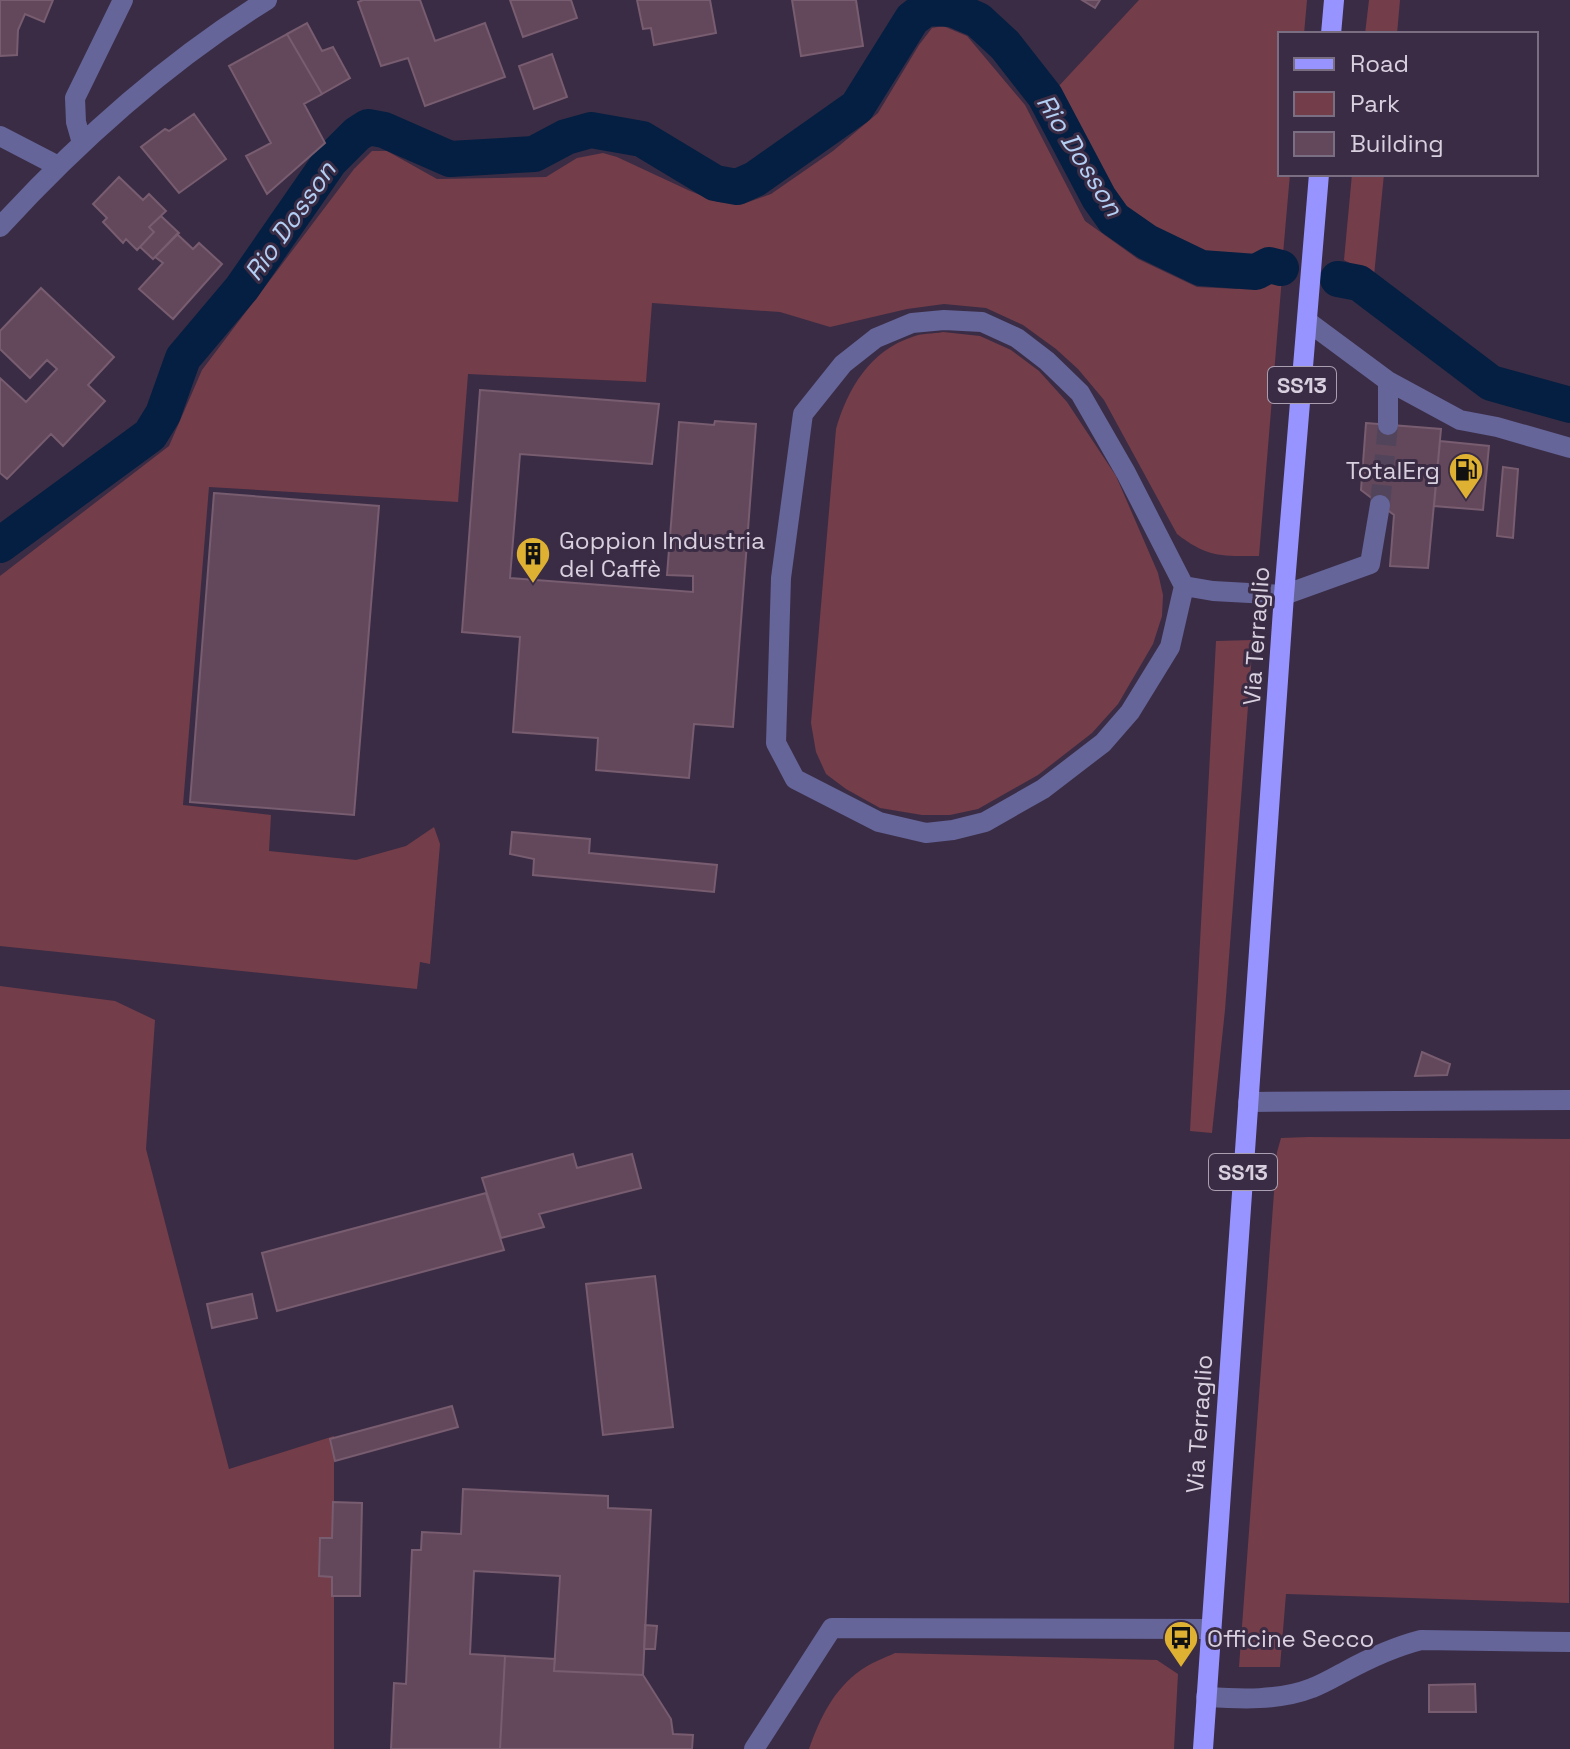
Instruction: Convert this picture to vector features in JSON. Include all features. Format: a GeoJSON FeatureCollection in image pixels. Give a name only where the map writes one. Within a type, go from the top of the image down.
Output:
{"type":"FeatureCollection","features":[{"type":"Feature","properties":{"kind":"main road"},"geometry":{"type":"LineString","coordinates":[[1331,32],[1334,0]]}},
{"type":"Feature","properties":{"kind":"main road","name":"Via Terraglio"},"geometry":{"type":"LineString","coordinates":[[1203,1749],[1284,595],[1319,176]]}},
{"type":"Feature","properties":{"kind":"street"},"geometry":{"type":"LineString","coordinates":[[82,143],[76,122],[75,98],[123,0]]}},
{"type":"Feature","properties":{"kind":"street"},"geometry":{"type":"LineString","coordinates":[[0,227],[58,166],[124,105],[226,25],[267,0]]}},
{"type":"Feature","properties":{"kind":"street"},"geometry":{"type":"LineString","coordinates":[[0,136],[58,166]]}},
{"type":"Feature","properties":{"kind":"street"},"geometry":{"type":"LineString","coordinates":[[944,320],[982,322],[1017,338],[1047,361],[1080,393],[1126,473],[1184,586],[1170,647],[1130,712],[1103,743],[1043,789],[985,822],[926,833],[879,822],[795,779],[776,743],[781,578],[803,414],[843,364],[876,338],[912,323],[944,320]]}},
{"type":"Feature","properties":{"kind":"street"},"geometry":{"type":"LineString","coordinates":[[1307,321],[1388,381],[1460,420],[1570,448]]}},
{"type":"Feature","properties":{"kind":"street"},"geometry":{"type":"LineString","coordinates":[[1388,381],[1388,425]]}},
{"type":"Feature","properties":{"kind":"street"},"geometry":{"type":"LineString","coordinates":[[1184,586],[1284,595],[1370,564],[1380,505]]}},
{"type":"Feature","properties":{"kind":"street"},"geometry":{"type":"LineString","coordinates":[[1248,1102],[1570,1100]]}},
{"type":"Feature","properties":{"kind":"street"},"geometry":{"type":"LineString","coordinates":[[754,1749],[832,1628],[1210,1629]]}},
{"type":"Feature","properties":{"kind":"street"},"geometry":{"type":"LineString","coordinates":[[1206,1697],[1245,1699],[1311,1689],[1397,1646],[1421,1640],[1570,1642]]}},
{"type":"Feature","properties":{"kind":"green space"},"geometry":{"type":"Polygon","coordinates":[[[1139,0],[1307,0],[1304,32],[1278,32],[1278,176],[1290,176],[1283,254],[1266,252],[1246,258],[1205,256],[1160,235],[1132,217],[1103,182],[1057,88],[1139,0]]]}},
{"type":"Feature","properties":{"kind":"green space"},"geometry":{"type":"Polygon","coordinates":[[[1369,0],[1400,0],[1397,32],[1365,32],[1369,0]]]}},
{"type":"Feature","properties":{"kind":"green space"},"geometry":{"type":"Polygon","coordinates":[[[943,26],[967,36],[1025,105],[1085,221],[1138,259],[1197,287],[1238,289],[1241,280],[1282,277],[1259,556],[1207,552],[1177,534],[1104,400],[1078,369],[1023,325],[986,308],[944,304],[907,309],[830,327],[780,312],[652,303],[646,382],[468,374],[458,502],[209,487],[183,805],[271,815],[269,851],[356,860],[406,846],[434,827],[440,844],[430,964],[420,962],[417,989],[0,946],[0,576],[169,446],[202,370],[354,169],[372,151],[387,151],[437,179],[546,177],[577,158],[603,153],[718,202],[743,204],[771,194],[833,151],[878,113],[919,45],[932,28],[943,26]]]}},
{"type":"Feature","properties":{"kind":"green space"},"geometry":{"type":"Polygon","coordinates":[[[1352,176],[1384,176],[1374,276],[1344,260],[1352,176]]]}},
{"type":"Feature","properties":{"kind":"green space"},"geometry":{"type":"Polygon","coordinates":[[[943,332],[980,336],[1011,350],[1039,371],[1067,402],[1116,476],[1158,573],[1163,595],[1162,616],[1153,644],[1118,704],[1092,733],[1038,775],[978,809],[950,815],[922,815],[880,808],[826,774],[816,752],[811,723],[836,429],[841,414],[863,373],[884,352],[916,336],[943,332]]]}},
{"type":"Feature","properties":{"kind":"green space"},"geometry":{"type":"Polygon","coordinates":[[[1253,640],[1225,1010],[1212,1133],[1190,1131],[1216,641],[1253,640]]]}},
{"type":"Feature","properties":{"kind":"green space"},"geometry":{"type":"Polygon","coordinates":[[[0,986],[115,1001],[155,1020],[146,1149],[229,1469],[334,1436],[334,1749],[0,1749],[0,986]]]}},
{"type":"Feature","properties":{"kind":"green space"},"geometry":{"type":"Polygon","coordinates":[[[1281,1138],[1570,1139],[1569,1603],[1286,1594],[1280,1667],[1239,1667],[1277,1152],[1281,1138]]]}},
{"type":"Feature","properties":{"kind":"green space"},"geometry":{"type":"Polygon","coordinates":[[[895,1653],[1157,1660],[1178,1674],[1174,1749],[809,1749],[823,1716],[843,1686],[865,1667],[895,1653]]]}},
{"type":"Feature","properties":{"kind":"building"},"geometry":{"type":"Polygon","coordinates":[[[0,0],[53,0],[44,22],[25,14],[18,30],[17,55],[0,56],[0,0]]]}},
{"type":"Feature","properties":{"kind":"building"},"geometry":{"type":"Polygon","coordinates":[[[420,0],[435,41],[485,23],[505,77],[425,106],[408,58],[381,66],[358,2],[420,0]]]}},
{"type":"Feature","properties":{"kind":"building"},"geometry":{"type":"Polygon","coordinates":[[[510,0],[571,0],[577,18],[523,37],[510,0]]]}},
{"type":"Feature","properties":{"kind":"building"},"geometry":{"type":"Polygon","coordinates":[[[637,0],[710,0],[716,33],[654,45],[651,28],[643,29],[637,0]]]}},
{"type":"Feature","properties":{"kind":"building"},"geometry":{"type":"Polygon","coordinates":[[[792,0],[856,0],[863,46],[801,56],[792,0]]]}},
{"type":"Feature","properties":{"kind":"building"},"geometry":{"type":"Polygon","coordinates":[[[1082,0],[1100,0],[1095,8],[1082,0]]]}},
{"type":"Feature","properties":{"kind":"building"},"geometry":{"type":"Polygon","coordinates":[[[307,23],[322,51],[333,47],[350,78],[322,94],[287,34],[307,23]]]}},
{"type":"Feature","properties":{"kind":"building"},"geometry":{"type":"Polygon","coordinates":[[[287,34],[322,94],[304,104],[325,143],[267,194],[246,156],[271,143],[229,66],[287,34]]]}},
{"type":"Feature","properties":{"kind":"building"},"geometry":{"type":"Polygon","coordinates":[[[552,54],[567,97],[534,109],[519,66],[552,54]]]}},
{"type":"Feature","properties":{"kind":"building"},"geometry":{"type":"Polygon","coordinates":[[[194,114],[226,159],[179,193],[141,147],[165,129],[169,131],[194,114]]]}},
{"type":"Feature","properties":{"kind":"building"},"geometry":{"type":"Polygon","coordinates":[[[119,177],[143,200],[149,194],[166,211],[149,227],[154,232],[137,250],[126,239],[123,243],[103,222],[107,218],[93,204],[119,177]]]}},
{"type":"Feature","properties":{"kind":"building"},"geometry":{"type":"Polygon","coordinates":[[[161,216],[179,233],[153,259],[140,247],[154,232],[149,227],[161,216]]]}},
{"type":"Feature","properties":{"kind":"building"},"geometry":{"type":"Polygon","coordinates":[[[177,234],[193,249],[199,243],[222,264],[173,319],[139,289],[163,263],[155,257],[177,234]]]}},
{"type":"Feature","properties":{"kind":"building"},"geometry":{"type":"Polygon","coordinates":[[[41,288],[114,357],[88,385],[105,401],[63,446],[51,434],[7,479],[0,473],[0,378],[26,402],[57,369],[47,360],[30,378],[0,349],[0,331],[41,288]]]}},
{"type":"Feature","properties":{"kind":"building","name":"Goppion Industria del Caffè"},"geometry":{"type":"Polygon","coordinates":[[[480,390],[659,404],[652,464],[520,454],[510,578],[693,592],[693,576],[667,575],[679,422],[756,424],[733,727],[694,724],[689,778],[596,770],[598,738],[513,732],[520,637],[462,632],[480,390]]]}},
{"type":"Feature","properties":{"kind":"building"},"geometry":{"type":"Polygon","coordinates":[[[1366,423],[1441,429],[1428,568],[1390,566],[1394,515],[1361,490],[1366,423]]]}},
{"type":"Feature","properties":{"kind":"building"},"geometry":{"type":"Polygon","coordinates":[[[1440,441],[1489,446],[1483,510],[1434,506],[1440,441]]]}},
{"type":"Feature","properties":{"kind":"building"},"geometry":{"type":"Polygon","coordinates":[[[1503,467],[1518,469],[1513,538],[1497,536],[1503,467]]]}},
{"type":"Feature","properties":{"kind":"building"},"geometry":{"type":"Polygon","coordinates":[[[214,493],[379,506],[354,815],[190,802],[214,493]]]}},
{"type":"Feature","properties":{"kind":"building"},"geometry":{"type":"Polygon","coordinates":[[[512,832],[590,839],[589,853],[717,865],[714,892],[533,875],[534,859],[510,854],[512,832]]]}},
{"type":"Feature","properties":{"kind":"building"},"geometry":{"type":"Polygon","coordinates":[[[1422,1052],[1450,1064],[1447,1075],[1415,1076],[1422,1052]]]}},
{"type":"Feature","properties":{"kind":"building"},"geometry":{"type":"Polygon","coordinates":[[[573,1154],[577,1168],[632,1154],[641,1188],[539,1214],[544,1227],[501,1238],[482,1178],[573,1154]]]}},
{"type":"Feature","properties":{"kind":"building"},"geometry":{"type":"Polygon","coordinates":[[[486,1193],[504,1250],[277,1311],[262,1253],[486,1193]]]}},
{"type":"Feature","properties":{"kind":"building"},"geometry":{"type":"Polygon","coordinates":[[[655,1276],[673,1427],[603,1435],[586,1284],[655,1276]]]}},
{"type":"Feature","properties":{"kind":"building"},"geometry":{"type":"Polygon","coordinates":[[[252,1294],[257,1318],[212,1328],[207,1304],[252,1294]]]}},
{"type":"Feature","properties":{"kind":"building"},"geometry":{"type":"Polygon","coordinates":[[[452,1406],[458,1427],[335,1461],[330,1439],[452,1406]]]}},
{"type":"Feature","properties":{"kind":"building"},"geometry":{"type":"Polygon","coordinates":[[[463,1489],[608,1496],[608,1508],[651,1510],[643,1675],[554,1671],[560,1576],[474,1571],[470,1654],[505,1656],[500,1749],[391,1749],[394,1683],[406,1684],[412,1550],[421,1550],[422,1532],[461,1534],[463,1489]]]}},
{"type":"Feature","properties":{"kind":"building"},"geometry":{"type":"Polygon","coordinates":[[[333,1502],[362,1503],[360,1596],[332,1596],[332,1577],[319,1576],[320,1538],[332,1538],[333,1502]]]}},
{"type":"Feature","properties":{"kind":"building"},"geometry":{"type":"Polygon","coordinates":[[[645,1625],[657,1626],[655,1649],[644,1649],[645,1625]]]}},
{"type":"Feature","properties":{"kind":"building"},"geometry":{"type":"Polygon","coordinates":[[[505,1656],[555,1659],[554,1671],[643,1675],[671,1719],[673,1734],[693,1735],[692,1749],[500,1749],[505,1656]]]}},
{"type":"Feature","properties":{"kind":"building"},"geometry":{"type":"Polygon","coordinates":[[[1475,1684],[1476,1712],[1429,1712],[1429,1685],[1475,1684]]]}},
{"type":"Feature","properties":{"kind":"waterway","name":"Rio Dosson"},"geometry":{"type":"LineString","coordinates":[[0,545],[150,435],[163,414],[183,358],[242,288],[330,161],[368,127],[384,130],[450,159],[534,154],[566,137],[591,130],[642,139],[715,183],[737,187],[755,179],[857,107],[912,19],[926,8],[952,9],[978,20],[1005,45],[1045,96],[1099,198],[1114,219],[1147,242],[1201,268],[1256,272],[1269,265],[1281,268]]}},
{"type":"Feature","properties":{"kind":"waterway","name":"Rio Dosson"},"geometry":{"type":"LineString","coordinates":[[1338,279],[1359,283],[1491,383],[1570,405]]}},
{"type":"Feature","properties":{"kind":"tunnel"},"geometry":{"type":"LineString","coordinates":[[1380,505],[1388,425]]}},
{"type":"Feature","properties":{"kind":"place","name":"TotalErg"},"geometry":{"type":"Point","coordinates":[1466,501]}},
{"type":"Feature","properties":{"kind":"place","name":"Goppion Industria del Caffè"},"geometry":{"type":"Point","coordinates":[533,585]}},
{"type":"Feature","properties":{"kind":"place","name":"Officine Secco"},"geometry":{"type":"Point","coordinates":[1181,1669]}}]}
